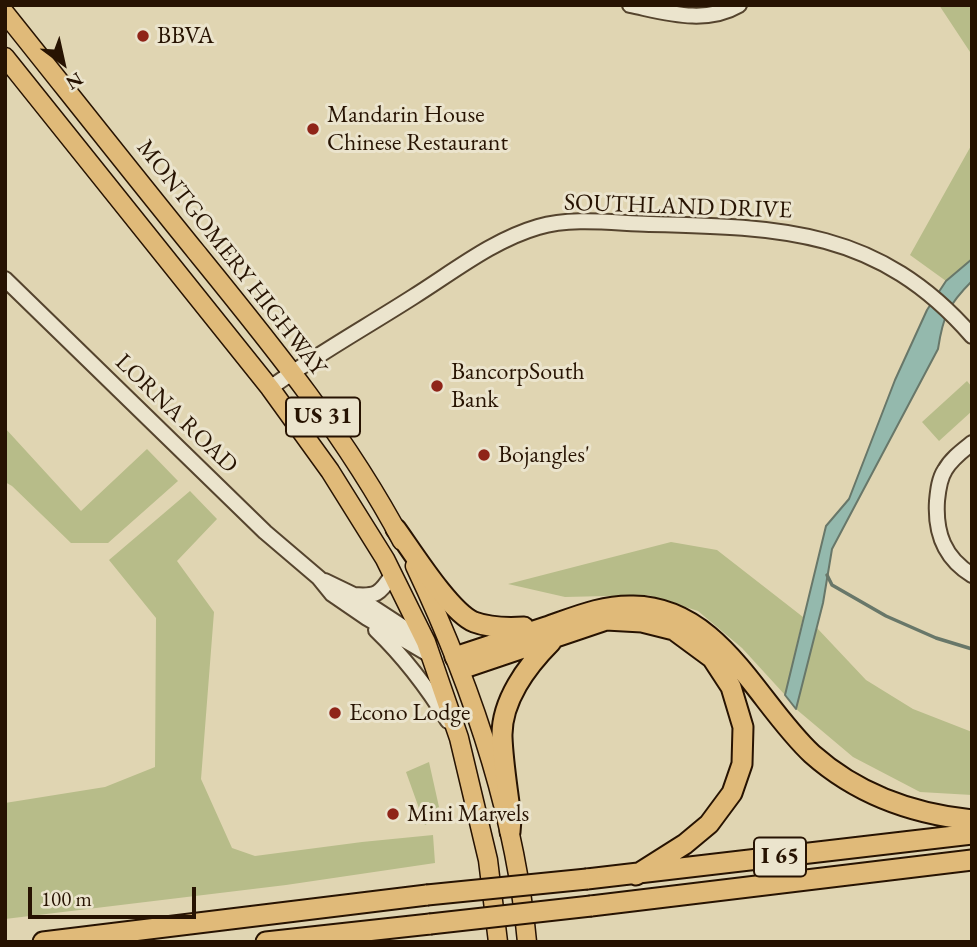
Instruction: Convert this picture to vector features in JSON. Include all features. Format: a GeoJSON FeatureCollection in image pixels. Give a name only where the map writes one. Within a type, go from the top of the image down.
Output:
{"type":"FeatureCollection","features":[{"type":"Feature","properties":{"kind":"highway"},"geometry":{"type":"LineString","coordinates":[[396,529],[448,600],[472,621],[498,628],[550,633]]}},
{"type":"Feature","properties":{"kind":"highway"},"geometry":{"type":"LineString","coordinates":[[510,832],[502,734],[509,704],[518,683],[550,633],[596,609],[616,606],[652,608],[686,620],[713,639],[795,736],[827,765],[850,781],[902,807],[949,818],[972,820]]}},
{"type":"Feature","properties":{"kind":"highway"},"geometry":{"type":"LineString","coordinates":[[458,663],[550,633],[606,620],[642,622],[674,630],[712,658],[731,687],[743,727],[742,764],[732,793],[709,824],[685,844],[636,875]]}},
{"type":"Feature","properties":{"kind":"highway","name":"I 65"},"geometry":{"type":"LineString","coordinates":[[43,942],[427,895],[636,875],[972,834]]}},
{"type":"Feature","properties":{"kind":"highway","name":"I 65"},"geometry":{"type":"LineString","coordinates":[[266,942],[972,860]]}},
{"type":"Feature","properties":{"kind":"highway"},"geometry":{"type":"LineString","coordinates":[[366,942],[392,927]]}},
{"type":"Feature","properties":{"kind":"main road","name":"MONTGOMERY HIGHWAY"},"geometry":{"type":"LineString","coordinates":[[5,13],[292,372],[359,467],[396,529],[436,610],[477,713],[510,832],[527,942]]}},
{"type":"Feature","properties":{"kind":"main road","name":"MONTGOMERY HIGHWAY"},"geometry":{"type":"LineString","coordinates":[[5,57],[270,388],[330,471],[385,559],[428,648],[458,738],[488,860],[498,942]]}},
{"type":"Feature","properties":{"kind":"main road"},"geometry":{"type":"LineString","coordinates":[[428,648],[458,663]]}},
{"type":"Feature","properties":{"kind":"street"},"geometry":{"type":"LineString","coordinates":[[630,5],[684,16],[708,15],[739,5]]}},
{"type":"Feature","properties":{"kind":"street","name":"SOUTHLAND DRIVE"},"geometry":{"type":"LineString","coordinates":[[270,388],[492,247],[540,226],[571,222],[677,225],[802,234],[861,252],[904,274],[934,296],[972,336]]}},
{"type":"Feature","properties":{"kind":"street","name":"LORNA ROAD"},"geometry":{"type":"LineString","coordinates":[[5,279],[265,533],[319,578],[332,594],[367,618],[428,648]]}},
{"type":"Feature","properties":{"kind":"street"},"geometry":{"type":"LineString","coordinates":[[972,443],[944,470],[936,517],[937,531],[944,547],[952,559],[972,575]]}},
{"type":"Feature","properties":{"kind":"street"},"geometry":{"type":"LineString","coordinates":[[354,594],[371,597],[383,589],[392,576]]}},
{"type":"Feature","properties":{"kind":"street","name":"LORNA ROAD"},"geometry":{"type":"LineString","coordinates":[[319,578],[354,594],[428,648]]}},
{"type":"Feature","properties":{"kind":"street"},"geometry":{"type":"LineString","coordinates":[[367,618],[402,654],[424,683],[458,738]]}},
{"type":"Feature","properties":{"kind":"green space"},"geometry":{"type":"Polygon","coordinates":[[[939,5],[972,5],[972,55],[939,5]]]}},
{"type":"Feature","properties":{"kind":"green space"},"geometry":{"type":"Polygon","coordinates":[[[972,144],[972,259],[946,281],[910,255],[972,144]]]}},
{"type":"Feature","properties":{"kind":"green space"},"geometry":{"type":"Polygon","coordinates":[[[967,381],[972,387],[972,411],[939,441],[922,422],[967,381]]]}},
{"type":"Feature","properties":{"kind":"green space"},"geometry":{"type":"Polygon","coordinates":[[[5,428],[81,511],[147,449],[178,481],[108,543],[71,543],[5,482],[5,428]]]}},
{"type":"Feature","properties":{"kind":"green space"},"geometry":{"type":"Polygon","coordinates":[[[190,491],[217,519],[177,561],[214,612],[201,779],[232,848],[255,856],[433,835],[435,863],[286,885],[5,919],[5,803],[105,787],[155,767],[156,618],[109,560],[190,491]]]}},
{"type":"Feature","properties":{"kind":"green space"},"geometry":{"type":"Polygon","coordinates":[[[671,542],[717,550],[803,617],[785,695],[742,648],[698,611],[648,595],[565,597],[508,584],[671,542]]]}},
{"type":"Feature","properties":{"kind":"green space"},"geometry":{"type":"Polygon","coordinates":[[[817,628],[866,680],[913,709],[972,732],[972,795],[920,792],[853,757],[796,709],[817,628]]]}},
{"type":"Feature","properties":{"kind":"green space"},"geometry":{"type":"Polygon","coordinates":[[[429,762],[441,816],[425,825],[406,772],[429,762]]]}},
{"type":"Feature","properties":{"kind":"water"},"geometry":{"type":"Polygon","coordinates":[[[972,259],[972,281],[948,312],[938,349],[832,549],[823,603],[796,709],[785,695],[826,526],[849,499],[895,380],[927,310],[946,281],[972,259]]]}},
{"type":"Feature","properties":{"kind":"waterway"},"geometry":{"type":"LineString","coordinates":[[827,575],[832,585],[886,616],[936,638],[972,649]]}},
{"type":"Feature","properties":{"kind":"place","name":"BBVA"},"geometry":{"type":"Point","coordinates":[143,36]}},
{"type":"Feature","properties":{"kind":"place","name":"Mandarin House Chinese Restaurant"},"geometry":{"type":"Point","coordinates":[313,129]}},
{"type":"Feature","properties":{"kind":"place","name":"BancorpSouth Bank"},"geometry":{"type":"Point","coordinates":[437,386]}},
{"type":"Feature","properties":{"kind":"place","name":"Bojangles'"},"geometry":{"type":"Point","coordinates":[484,455]}},
{"type":"Feature","properties":{"kind":"place","name":"Econo Lodge"},"geometry":{"type":"Point","coordinates":[335,713]}},
{"type":"Feature","properties":{"kind":"place","name":"Mini Marvels"},"geometry":{"type":"Point","coordinates":[393,814]}}]}
